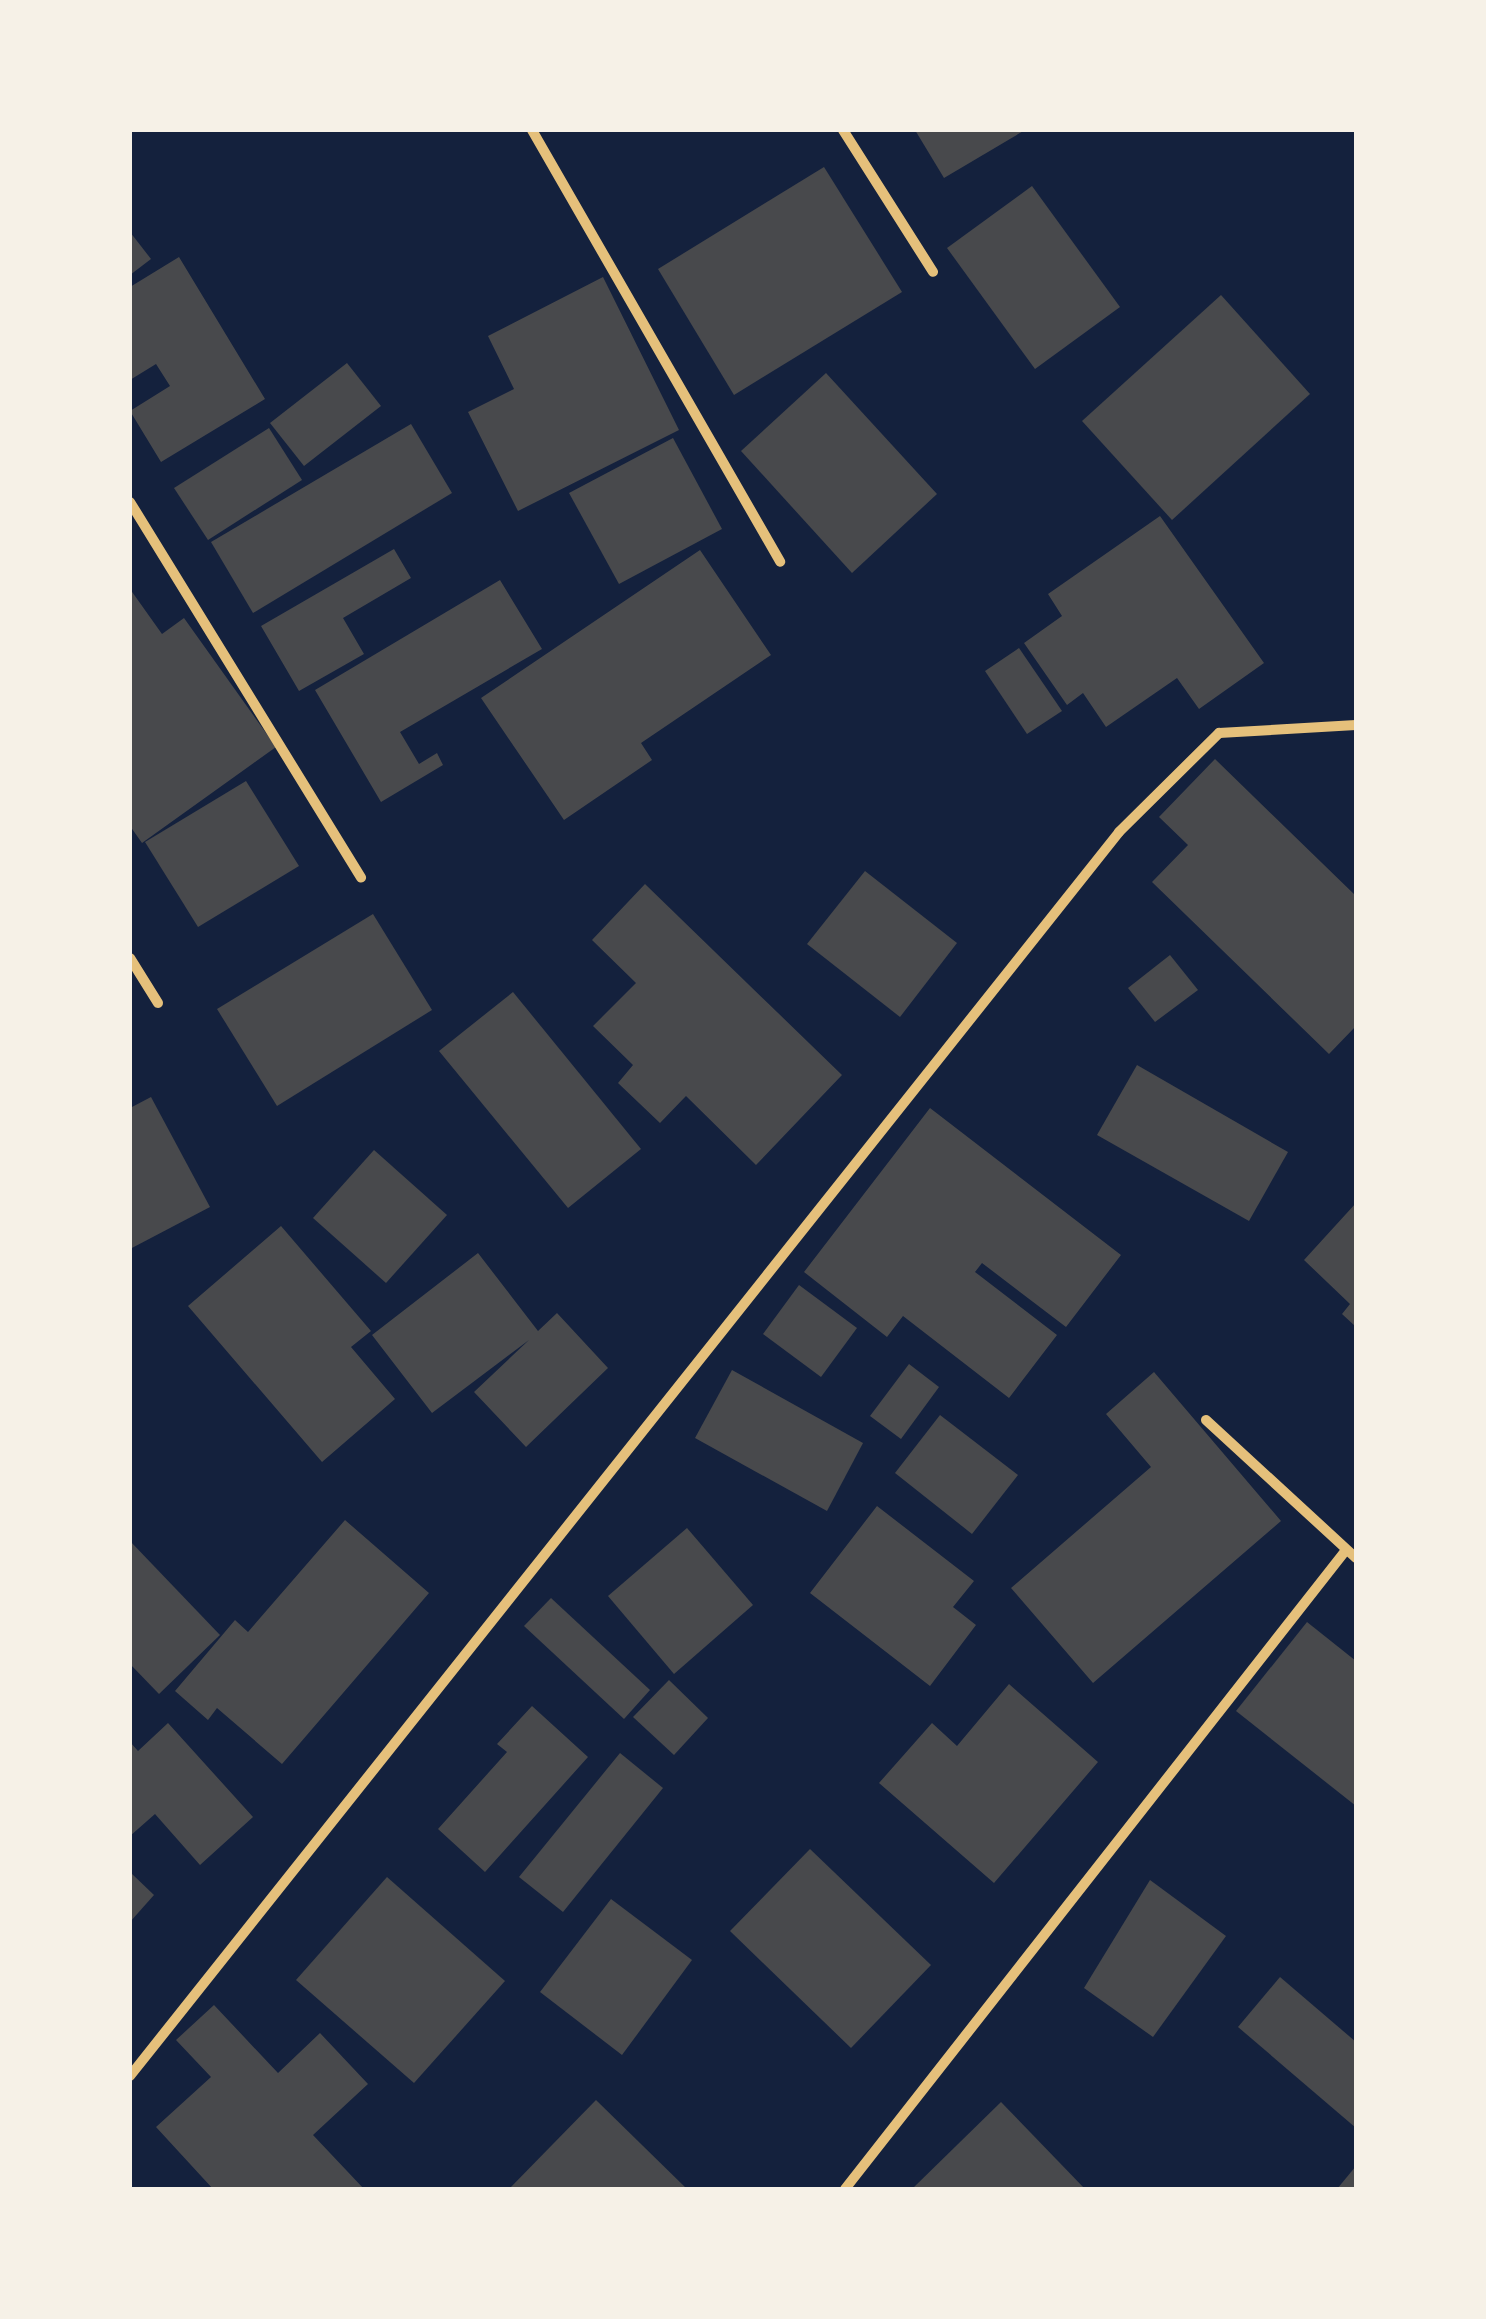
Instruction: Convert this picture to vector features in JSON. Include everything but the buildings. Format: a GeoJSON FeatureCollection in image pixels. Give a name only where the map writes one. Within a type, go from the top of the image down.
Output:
{"type":"FeatureCollection","features":[{"type":"Feature","properties":{"kind":"street"},"geometry":{"type":"LineString","coordinates":[[532,130],[780,562]]}},
{"type":"Feature","properties":{"kind":"street"},"geometry":{"type":"LineString","coordinates":[[843,130],[932,272]]}},
{"type":"Feature","properties":{"kind":"street"},"geometry":{"type":"LineString","coordinates":[[130,502],[361,878]]}},
{"type":"Feature","properties":{"kind":"street"},"geometry":{"type":"LineString","coordinates":[[130,2076],[1118,832],[1219,732],[1356,725]]}},
{"type":"Feature","properties":{"kind":"street"},"geometry":{"type":"LineString","coordinates":[[130,958],[158,1003]]}},
{"type":"Feature","properties":{"kind":"street"},"geometry":{"type":"LineString","coordinates":[[845,2189],[1351,1554],[1206,1420]]}}]}
